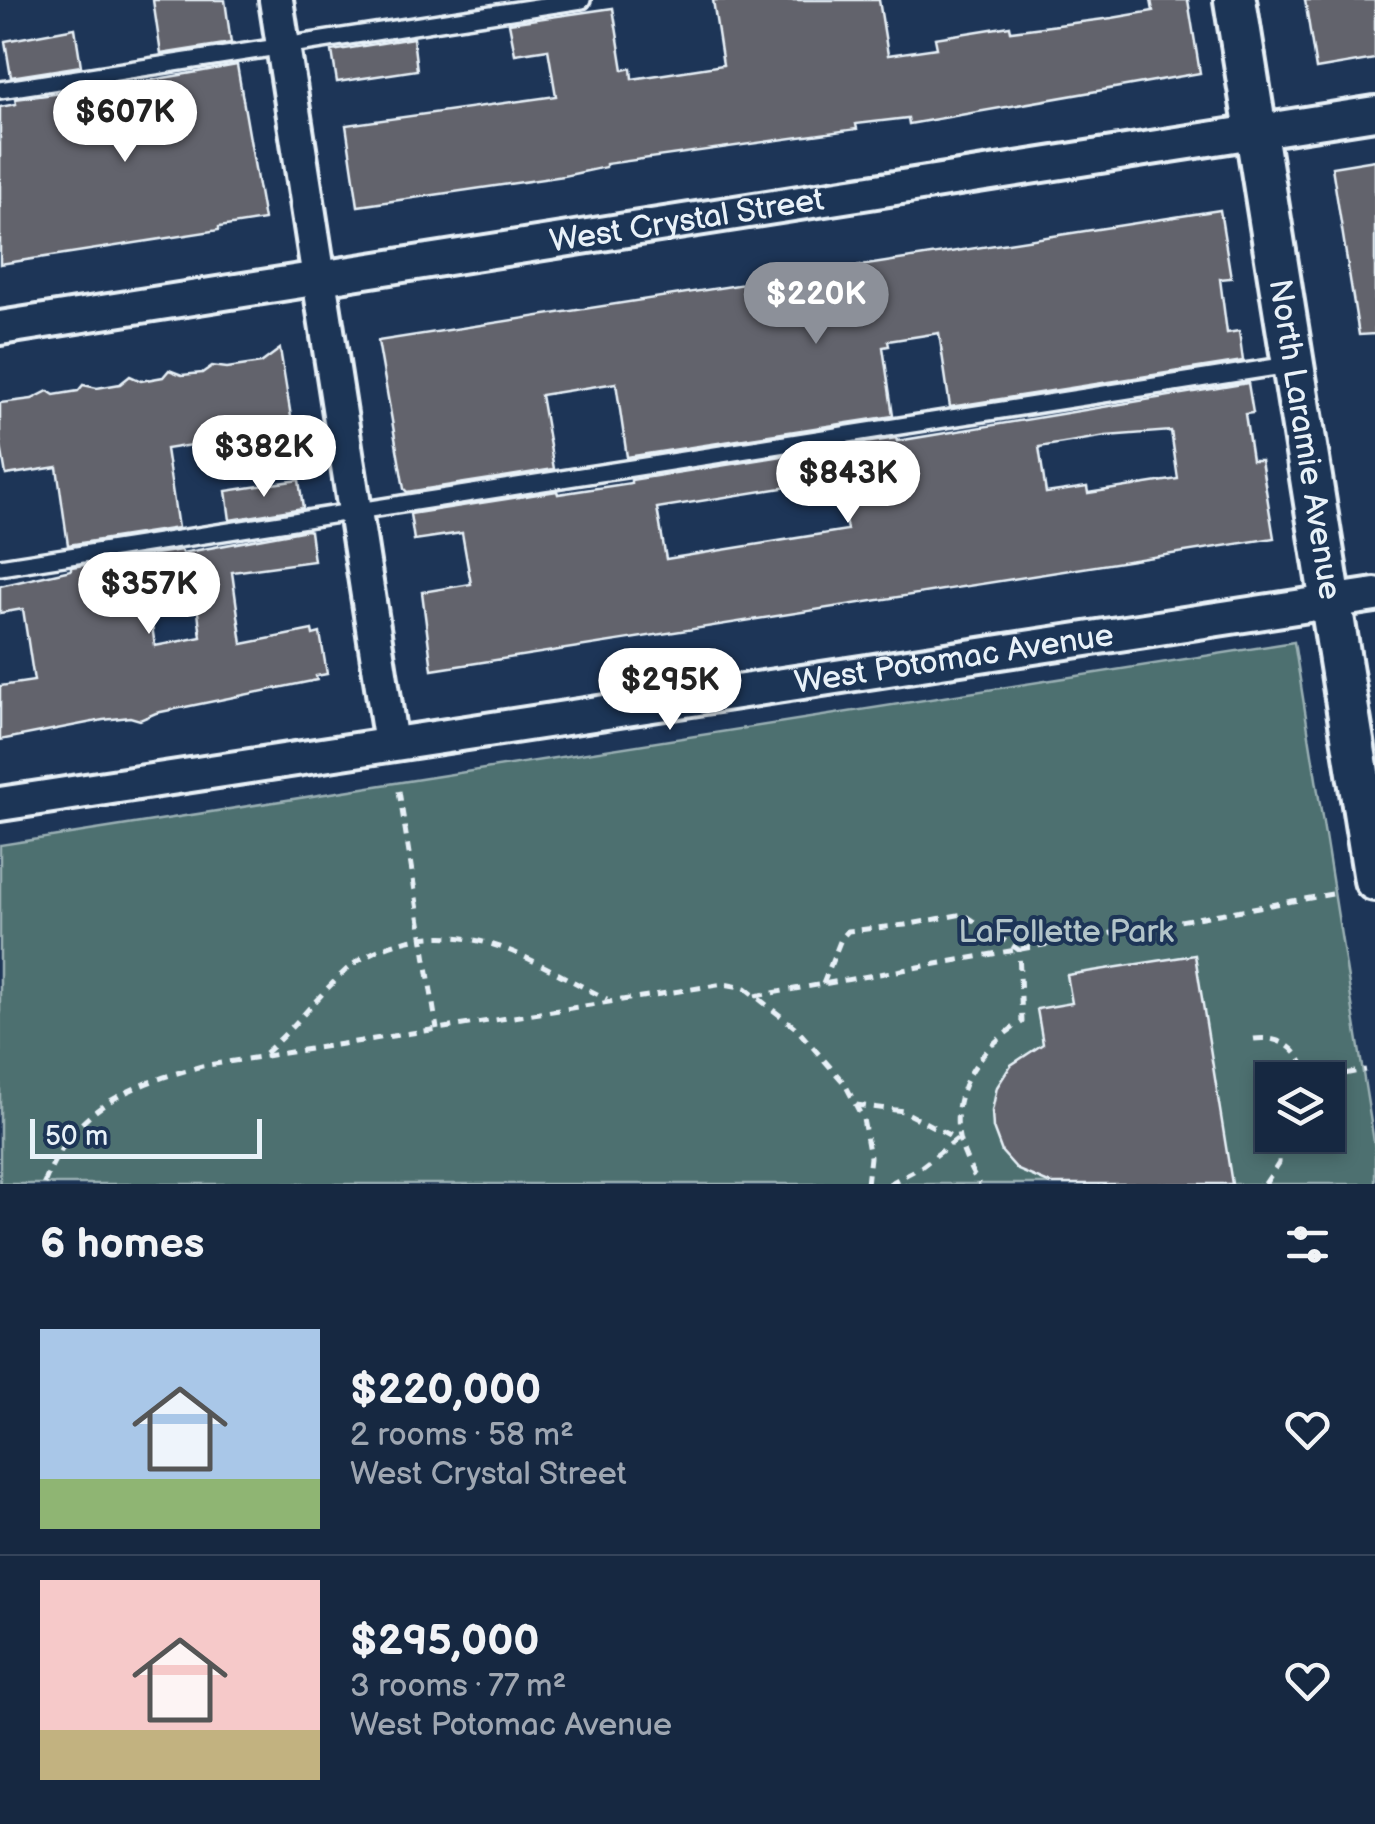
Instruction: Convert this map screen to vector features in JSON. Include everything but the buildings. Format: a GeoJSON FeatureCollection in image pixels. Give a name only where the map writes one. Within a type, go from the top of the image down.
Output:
{"type":"FeatureCollection","features":[{"type":"Feature","properties":{"kind":"street"},"geometry":{"type":"LineString","coordinates":[[276,0],[390,744]]}},
{"type":"Feature","properties":{"kind":"street","name":"North Laramie Avenue"},"geometry":{"type":"LineString","coordinates":[[1235,0],[1375,880]]}},
{"type":"Feature","properties":{"kind":"street","name":"West Crystal Street"},"geometry":{"type":"LineString","coordinates":[[0,328],[1375,112]]}},
{"type":"Feature","properties":{"kind":"street","name":"West Potomac Avenue"},"geometry":{"type":"LineString","coordinates":[[0,804],[1375,596]]}},
{"type":"Feature","properties":{"kind":"lane"},"geometry":{"type":"LineString","coordinates":[[0,90],[582,0]]}},
{"type":"Feature","properties":{"kind":"lane"},"geometry":{"type":"LineString","coordinates":[[0,567],[1293,364]]}},
{"type":"Feature","properties":{"kind":"path"},"geometry":{"type":"LineString","coordinates":[[399,791],[437,1029]]}},
{"type":"Feature","properties":{"kind":"path"},"geometry":{"type":"LineString","coordinates":[[755,996],[1338,894]]}},
{"type":"Feature","properties":{"kind":"path"},"geometry":{"type":"LineString","coordinates":[[822,985],[848,931],[905,926],[963,914],[1019,950]]}},
{"type":"Feature","properties":{"kind":"path"},"geometry":{"type":"LineString","coordinates":[[262,1056],[348,969],[398,942],[456,935],[511,949],[609,1000]]}},
{"type":"Feature","properties":{"kind":"path"},"geometry":{"type":"LineString","coordinates":[[980,1184],[957,1138],[959,1101],[966,1079],[992,1046],[1022,1022],[1019,950]]}},
{"type":"Feature","properties":{"kind":"path"},"geometry":{"type":"LineString","coordinates":[[44,1184],[55,1156],[93,1111],[127,1090],[202,1066],[724,984],[745,988],[796,1028],[845,1084],[863,1119],[870,1157],[867,1184]]}},
{"type":"Feature","properties":{"kind":"path"},"geometry":{"type":"LineString","coordinates":[[1254,1039],[1266,1037],[1289,1045],[1303,1062]]}},
{"type":"Feature","properties":{"kind":"path"},"geometry":{"type":"LineString","coordinates":[[1345,1074],[1366,1070]]}},
{"type":"Feature","properties":{"kind":"path"},"geometry":{"type":"LineString","coordinates":[[856,1105],[904,1111],[957,1138]]}},
{"type":"Feature","properties":{"kind":"path"},"geometry":{"type":"LineString","coordinates":[[889,1184],[922,1167],[957,1138]]}},
{"type":"Feature","properties":{"kind":"path"},"geometry":{"type":"LineString","coordinates":[[1264,1184],[1279,1162],[1280,1152]]}},
{"type":"Feature","properties":{"kind":"green space","name":"LaFollette Park"},"geometry":{"type":"Polygon","coordinates":[[[1294,642],[1375,1148],[1375,1184],[0,1184],[0,845],[1294,642]]]}}]}
